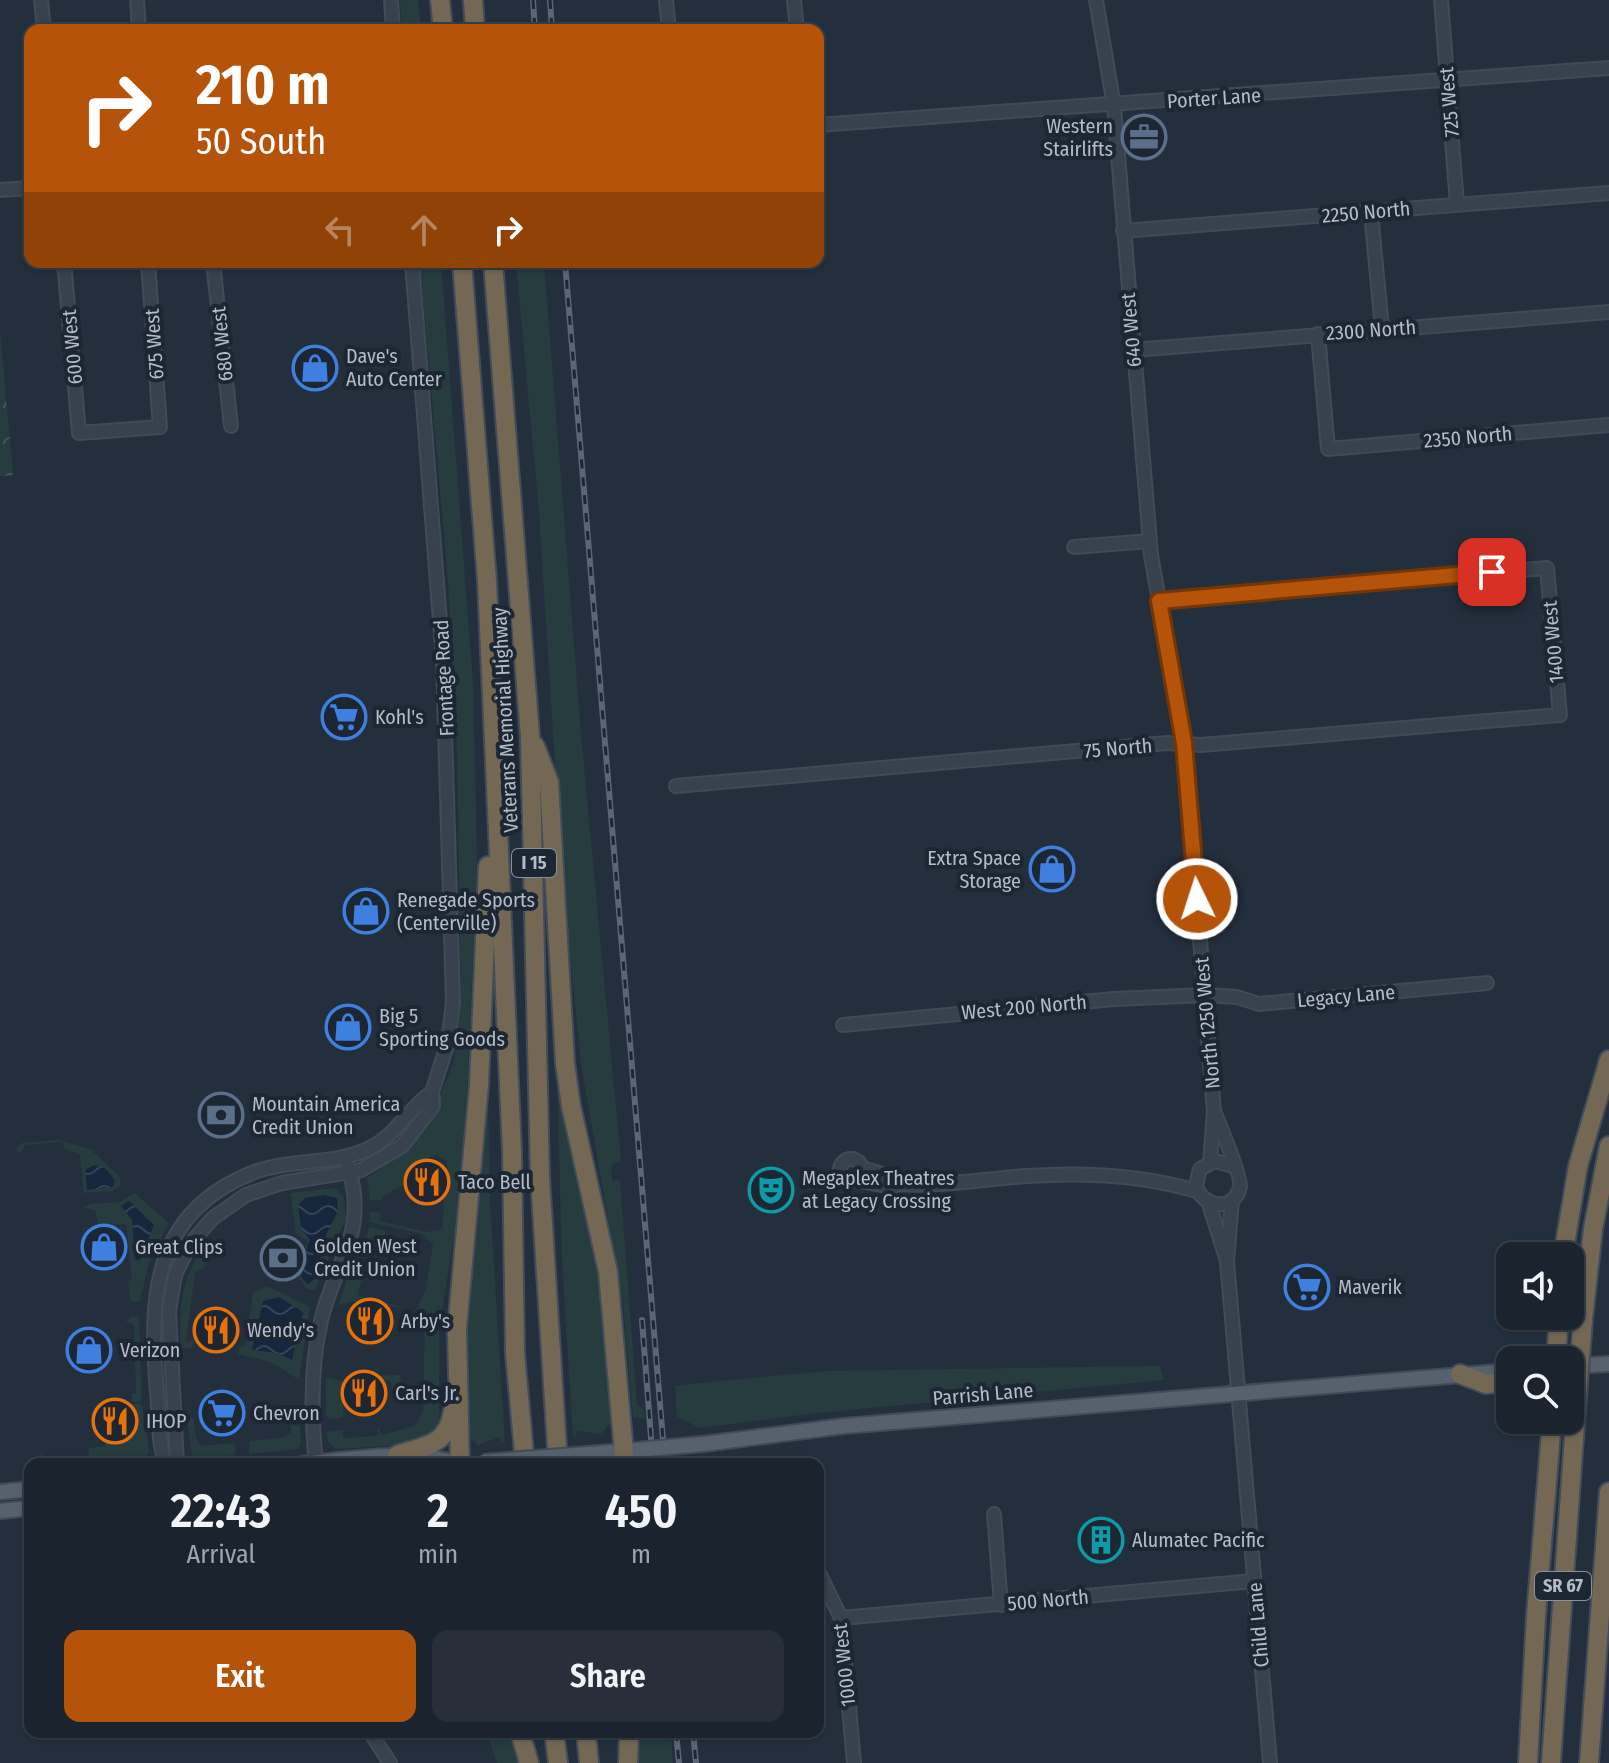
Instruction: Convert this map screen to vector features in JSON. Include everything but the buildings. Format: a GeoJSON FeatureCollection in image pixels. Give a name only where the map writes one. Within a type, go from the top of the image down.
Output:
{"type":"FeatureCollection","features":[{"type":"Feature","properties":{"kind":"highway"},"geometry":{"type":"LineString","coordinates":[[440,0],[442,24]]}},
{"type":"Feature","properties":{"kind":"highway"},"geometry":{"type":"LineString","coordinates":[[473,0],[475,24]]}},
{"type":"Feature","properties":{"kind":"highway","name":"Veterans Memorial Highway"},"geometry":{"type":"LineString","coordinates":[[462,268],[487,581],[512,1151],[515,1353],[524,1458]]}},
{"type":"Feature","properties":{"kind":"highway","name":"Veterans Memorial Highway"},"geometry":{"type":"LineString","coordinates":[[493,268],[530,736],[540,1177],[558,1458]]}},
{"type":"Feature","properties":{"kind":"highway"},"geometry":{"type":"LineString","coordinates":[[530,736],[549,782],[565,1063],[573,1120],[608,1272],[625,1457]]}},
{"type":"Feature","properties":{"kind":"highway"},"geometry":{"type":"LineString","coordinates":[[460,1458],[457,1329],[479,1085],[494,760]]}},
{"type":"Feature","properties":{"kind":"highway"},"geometry":{"type":"LineString","coordinates":[[1565,1242],[1578,1166],[1609,1060]]}},
{"type":"Feature","properties":{"kind":"highway","name":"SR 67"},"geometry":{"type":"LineString","coordinates":[[1551,1763],[1583,1319],[1593,1229],[1609,1146]]}},
{"type":"Feature","properties":{"kind":"highway"},"geometry":{"type":"LineString","coordinates":[[397,1455],[435,1443],[450,1429],[453,1411],[450,1315],[460,1290]]}},
{"type":"Feature","properties":{"kind":"highway"},"geometry":{"type":"LineString","coordinates":[[1460,1374],[1486,1384],[1496,1379]]}},
{"type":"Feature","properties":{"kind":"highway"},"geometry":{"type":"LineString","coordinates":[[1528,1763],[1548,1434]]}},
{"type":"Feature","properties":{"kind":"highway","name":"SR 67"},"geometry":{"type":"LineString","coordinates":[[1589,1763],[1609,1492]]}},
{"type":"Feature","properties":{"kind":"highway"},"geometry":{"type":"LineString","coordinates":[[522,1738],[529,1763]]}},
{"type":"Feature","properties":{"kind":"highway"},"geometry":{"type":"LineString","coordinates":[[555,1738],[558,1763]]}},
{"type":"Feature","properties":{"kind":"highway"},"geometry":{"type":"LineString","coordinates":[[587,1738],[589,1763]]}},
{"type":"Feature","properties":{"kind":"highway"},"geometry":{"type":"LineString","coordinates":[[628,1763],[629,1738]]}},
{"type":"Feature","properties":{"kind":"main road"},"geometry":{"type":"LineString","coordinates":[[1584,1365],[1609,1364]]}},
{"type":"Feature","properties":{"kind":"main road","name":"Parrish Lane"},"geometry":{"type":"LineString","coordinates":[[535,1458],[601,1453],[625,1457],[648,1449],[844,1426],[1460,1374]]}},
{"type":"Feature","properties":{"kind":"main road","name":"Parrish Lane"},"geometry":{"type":"LineString","coordinates":[[364,1458],[397,1455],[440,1458]]}},
{"type":"Feature","properties":{"kind":"main road"},"geometry":{"type":"LineString","coordinates":[[0,1492],[24,1490]]}},
{"type":"Feature","properties":{"kind":"main road"},"geometry":{"type":"LineString","coordinates":[[0,1511],[24,1509]]}},
{"type":"Feature","properties":{"kind":"street"},"geometry":{"type":"LineString","coordinates":[[41,0],[43,24]]}},
{"type":"Feature","properties":{"kind":"street"},"geometry":{"type":"LineString","coordinates":[[137,0],[139,24]]}},
{"type":"Feature","properties":{"kind":"street"},"geometry":{"type":"LineString","coordinates":[[391,0],[393,24]]}},
{"type":"Feature","properties":{"kind":"street"},"geometry":{"type":"LineString","coordinates":[[666,0],[668,24]]}},
{"type":"Feature","properties":{"kind":"street"},"geometry":{"type":"LineString","coordinates":[[794,0],[796,24]]}},
{"type":"Feature","properties":{"kind":"street"},"geometry":{"type":"LineString","coordinates":[[1096,0],[1114,106]]}},
{"type":"Feature","properties":{"kind":"street","name":"725 West"},"geometry":{"type":"LineString","coordinates":[[1441,0],[1457,204]]}},
{"type":"Feature","properties":{"kind":"street","name":"Porter Lane"},"geometry":{"type":"LineString","coordinates":[[824,125],[1609,68]]}},
{"type":"Feature","properties":{"kind":"street","name":"640 West"},"geometry":{"type":"LineString","coordinates":[[1114,106],[1151,555]]}},
{"type":"Feature","properties":{"kind":"street"},"geometry":{"type":"LineString","coordinates":[[0,190],[24,188]]}},
{"type":"Feature","properties":{"kind":"street","name":"2250 North"},"geometry":{"type":"LineString","coordinates":[[1123,231],[1609,193]]}},
{"type":"Feature","properties":{"kind":"street"},"geometry":{"type":"LineString","coordinates":[[1371,213],[1382,328]]}},
{"type":"Feature","properties":{"kind":"street","name":"600 West"},"geometry":{"type":"LineString","coordinates":[[65,268],[79,433],[160,427]]}},
{"type":"Feature","properties":{"kind":"street","name":"675 West"},"geometry":{"type":"LineString","coordinates":[[148,268],[160,427]]}},
{"type":"Feature","properties":{"kind":"street","name":"680 West"},"geometry":{"type":"LineString","coordinates":[[214,268],[231,426]]}},
{"type":"Feature","properties":{"kind":"street","name":"Frontage Road"},"geometry":{"type":"LineString","coordinates":[[177,1458],[169,1311],[175,1275],[184,1254],[213,1218],[246,1195],[282,1183],[350,1173],[372,1166],[402,1146],[433,1106],[432,1092],[448,1043],[452,1016],[451,876],[441,611],[412,268]]}},
{"type":"Feature","properties":{"kind":"street","name":"2300 North"},"geometry":{"type":"LineString","coordinates":[[1133,350],[1609,312]]}},
{"type":"Feature","properties":{"kind":"street","name":"2350 North"},"geometry":{"type":"LineString","coordinates":[[1318,334],[1328,449],[1609,425]]}},
{"type":"Feature","properties":{"kind":"street"},"geometry":{"type":"LineString","coordinates":[[1074,547],[1150,541]]}},
{"type":"Feature","properties":{"kind":"street","name":"North 1250 West"},"geometry":{"type":"LineString","coordinates":[[1151,555],[1184,743],[1214,1111],[1210,1162]]}},
{"type":"Feature","properties":{"kind":"street","name":"1400 West"},"geometry":{"type":"LineString","coordinates":[[1159,601],[1547,568],[1560,715]]}},
{"type":"Feature","properties":{"kind":"street","name":"75 North"},"geometry":{"type":"LineString","coordinates":[[676,786],[1560,715]]}},
{"type":"Feature","properties":{"kind":"street","name":"Legacy Lane"},"geometry":{"type":"LineString","coordinates":[[1206,995],[1237,997],[1259,1004],[1487,983]]}},
{"type":"Feature","properties":{"kind":"street","name":"West 200 North"},"geometry":{"type":"LineString","coordinates":[[843,1025],[1114,999],[1206,995]]}},
{"type":"Feature","properties":{"kind":"street","name":"Frontage Road"},"geometry":{"type":"LineString","coordinates":[[165,1458],[153,1313],[157,1277],[171,1243],[199,1206],[234,1181],[277,1165],[345,1157],[390,1135],[419,1101],[432,1092]]}},
{"type":"Feature","properties":{"kind":"street","name":"North 1250 West"},"geometry":{"type":"LineString","coordinates":[[1214,1111],[1233,1166]]}},
{"type":"Feature","properties":{"kind":"street"},"geometry":{"type":"LineString","coordinates":[[309,1458],[315,1355],[327,1300],[357,1221],[345,1157]]}},
{"type":"Feature","properties":{"kind":"street"},"geometry":{"type":"LineString","coordinates":[[1171,1183],[1199,1171],[1210,1162],[1222,1161],[1233,1166],[1240,1187],[1232,1200],[1227,1261],[1240,1392]]}},
{"type":"Feature","properties":{"kind":"street"},"geometry":{"type":"LineString","coordinates":[[1197,1191],[1199,1171]]}},
{"type":"Feature","properties":{"kind":"street"},"geometry":{"type":"LineString","coordinates":[[859,1174],[891,1177],[899,1184],[950,1184],[1068,1174],[1171,1183],[1197,1191],[1209,1204],[1227,1261]]}},
{"type":"Feature","properties":{"kind":"street"},"geometry":{"type":"LineString","coordinates":[[1209,1204],[1222,1205],[1232,1200]]}},
{"type":"Feature","properties":{"kind":"street","name":"Child Lane"},"geometry":{"type":"LineString","coordinates":[[1240,1392],[1270,1763]]}},
{"type":"Feature","properties":{"kind":"street"},"geometry":{"type":"LineString","coordinates":[[994,1514],[1001,1605]]}},
{"type":"Feature","properties":{"kind":"street","name":"500 North"},"geometry":{"type":"LineString","coordinates":[[841,1618],[1254,1581]]}},
{"type":"Feature","properties":{"kind":"street","name":"1000 West"},"geometry":{"type":"LineString","coordinates":[[824,1583],[841,1618],[854,1763]]}},
{"type":"Feature","properties":{"kind":"street"},"geometry":{"type":"LineString","coordinates":[[374,1738],[390,1763]]}},
{"type":"Feature","properties":{"kind":"green space"},"geometry":{"type":"Polygon","coordinates":[[[400,0],[418,0],[420,24],[402,24],[400,0]]]}},
{"type":"Feature","properties":{"kind":"green space"},"geometry":{"type":"Polygon","coordinates":[[[421,268],[441,268],[473,683],[477,856],[467,1095],[455,1230],[439,1329],[439,1424],[432,1432],[408,1442],[335,1449],[328,1441],[326,1432],[342,1430],[343,1438],[377,1436],[378,1427],[382,1435],[416,1425],[423,1410],[425,1314],[416,1311],[426,1289],[433,1244],[422,1234],[370,1222],[370,1212],[380,1213],[379,1221],[427,1232],[442,1229],[447,1161],[436,1155],[431,1157],[412,1180],[381,1200],[370,1200],[367,1178],[403,1153],[429,1121],[453,1064],[461,1006],[457,750],[448,582],[421,268]]]}},
{"type":"Feature","properties":{"kind":"green space"},"geometry":{"type":"Polygon","coordinates":[[[517,268],[544,268],[581,733],[621,1161],[611,1165],[612,1181],[620,1180],[637,1404],[644,1410],[645,1419],[633,1417],[623,1305],[581,1064],[562,876],[539,513],[517,268]]]}},
{"type":"Feature","properties":{"kind":"green space"},"geometry":{"type":"Polygon","coordinates":[[[0,332],[13,475],[0,476],[0,332]]]}},
{"type":"Feature","properties":{"kind":"green space"},"geometry":{"type":"Polygon","coordinates":[[[555,1004],[565,1117],[599,1270],[613,1420],[601,1434],[577,1431],[576,1437],[573,1437],[562,1260],[555,1004]]]}},
{"type":"Feature","properties":{"kind":"green space"},"geometry":{"type":"Polygon","coordinates":[[[487,1044],[490,1200],[505,1443],[501,1443],[500,1437],[478,1445],[467,1435],[463,1367],[487,1044]]]}},
{"type":"Feature","properties":{"kind":"green space"},"geometry":{"type":"Polygon","coordinates":[[[58,1140],[90,1149],[120,1177],[121,1185],[112,1191],[84,1193],[80,1154],[65,1149],[63,1142],[25,1145],[21,1153],[14,1150],[22,1143],[58,1140]]]}},
{"type":"Feature","properties":{"kind":"green space"},"geometry":{"type":"Polygon","coordinates":[[[335,1188],[344,1197],[346,1219],[315,1290],[307,1289],[297,1275],[301,1268],[295,1264],[308,1242],[296,1233],[290,1193],[335,1188]]]}},
{"type":"Feature","properties":{"kind":"green space"},"geometry":{"type":"Polygon","coordinates":[[[134,1193],[169,1223],[149,1262],[140,1301],[134,1302],[130,1300],[128,1280],[132,1279],[126,1224],[99,1226],[95,1210],[83,1208],[91,1204],[120,1202],[134,1193]]]}},
{"type":"Feature","properties":{"kind":"green space"},"geometry":{"type":"Polygon","coordinates":[[[370,1227],[386,1231],[381,1253],[374,1251],[368,1258],[357,1256],[370,1227]]]}},
{"type":"Feature","properties":{"kind":"green space"},"geometry":{"type":"Polygon","coordinates":[[[203,1248],[208,1256],[204,1268],[195,1272],[186,1342],[194,1339],[195,1342],[191,1348],[181,1348],[183,1296],[190,1272],[203,1248]]]}},
{"type":"Feature","properties":{"kind":"green space"},"geometry":{"type":"Polygon","coordinates":[[[352,1265],[364,1270],[358,1295],[406,1308],[363,1302],[338,1306],[352,1265]]]}},
{"type":"Feature","properties":{"kind":"green space"},"geometry":{"type":"Polygon","coordinates":[[[267,1286],[310,1307],[299,1380],[271,1362],[238,1354],[239,1348],[246,1344],[253,1293],[267,1286]]]}},
{"type":"Feature","properties":{"kind":"green space"},"geometry":{"type":"Polygon","coordinates":[[[131,1316],[139,1317],[142,1401],[132,1402],[131,1394],[136,1393],[134,1325],[126,1322],[131,1316]]]}},
{"type":"Feature","properties":{"kind":"green space"},"geometry":{"type":"Polygon","coordinates":[[[1160,1366],[1164,1380],[818,1413],[700,1428],[677,1417],[675,1386],[689,1384],[827,1371],[1160,1366]]]}},
{"type":"Feature","properties":{"kind":"green space"},"geometry":{"type":"Polygon","coordinates":[[[399,1375],[404,1387],[400,1387],[399,1408],[390,1381],[346,1376],[399,1375]]]}},
{"type":"Feature","properties":{"kind":"green space"},"geometry":{"type":"Polygon","coordinates":[[[326,1377],[347,1382],[344,1383],[343,1417],[330,1419],[326,1415],[326,1377]]]}},
{"type":"Feature","properties":{"kind":"green space"},"geometry":{"type":"Polygon","coordinates":[[[132,1404],[142,1404],[149,1452],[145,1458],[66,1458],[88,1456],[89,1448],[105,1446],[105,1439],[131,1437],[132,1404]]]}},
{"type":"Feature","properties":{"kind":"green space"},"geometry":{"type":"Polygon","coordinates":[[[187,1417],[193,1418],[196,1438],[201,1446],[235,1443],[235,1455],[198,1458],[192,1455],[187,1417]]]}},
{"type":"Feature","properties":{"kind":"green space"},"geometry":{"type":"Polygon","coordinates":[[[291,1425],[300,1426],[301,1444],[298,1449],[249,1454],[250,1441],[282,1438],[290,1433],[291,1425]]]}},
{"type":"Feature","properties":{"kind":"green space"},"geometry":{"type":"Polygon","coordinates":[[[489,1738],[511,1738],[519,1763],[497,1763],[489,1738]]]}},
{"type":"Feature","properties":{"kind":"green space"},"geometry":{"type":"Polygon","coordinates":[[[633,1738],[671,1738],[673,1763],[633,1763],[633,1738]]]}},
{"type":"Feature","properties":{"kind":"water"},"geometry":{"type":"Polygon","coordinates":[[[94,1165],[105,1168],[115,1180],[113,1187],[87,1190],[85,1170],[94,1165]]]}},
{"type":"Feature","properties":{"kind":"water"},"geometry":{"type":"Polygon","coordinates":[[[324,1195],[337,1198],[338,1211],[324,1239],[316,1278],[308,1284],[301,1277],[304,1267],[300,1263],[310,1240],[301,1228],[298,1205],[305,1198],[324,1195]]]}},
{"type":"Feature","properties":{"kind":"water"},"geometry":{"type":"Polygon","coordinates":[[[129,1201],[154,1225],[140,1260],[135,1259],[132,1220],[121,1206],[129,1201]]]}},
{"type":"Feature","properties":{"kind":"water"},"geometry":{"type":"Polygon","coordinates":[[[279,1297],[303,1312],[292,1360],[278,1353],[252,1350],[263,1301],[279,1297]]]}},
{"type":"Feature","properties":{"kind":"railway"},"geometry":{"type":"LineString","coordinates":[[533,0],[535,24]]}},
{"type":"Feature","properties":{"kind":"railway"},"geometry":{"type":"LineString","coordinates":[[550,0],[552,24]]}},
{"type":"Feature","properties":{"kind":"railway"},"geometry":{"type":"LineString","coordinates":[[565,268],[665,1458]]}},
{"type":"Feature","properties":{"kind":"railway"},"geometry":{"type":"LineString","coordinates":[[642,1320],[653,1458]]}},
{"type":"Feature","properties":{"kind":"railway"},"geometry":{"type":"LineString","coordinates":[[677,1738],[679,1763]]}},
{"type":"Feature","properties":{"kind":"railway"},"geometry":{"type":"LineString","coordinates":[[694,1738],[696,1763]]}},
{"type":"Feature","properties":{"kind":"place","name":"Western Stairlifts"},"geometry":{"type":"Point","coordinates":[1144,137]}},
{"type":"Feature","properties":{"kind":"place","name":"Dave's Auto Center"},"geometry":{"type":"Point","coordinates":[315,368]}},
{"type":"Feature","properties":{"kind":"place","name":"Kohl's"},"geometry":{"type":"Point","coordinates":[344,717]}},
{"type":"Feature","properties":{"kind":"place","name":"Extra Space Storage"},"geometry":{"type":"Point","coordinates":[1052,869]}},
{"type":"Feature","properties":{"kind":"place","name":"Renegade Sports (Centerville)"},"geometry":{"type":"Point","coordinates":[366,911]}},
{"type":"Feature","properties":{"kind":"place","name":"Big 5 Sporting Goods"},"geometry":{"type":"Point","coordinates":[348,1027]}},
{"type":"Feature","properties":{"kind":"place","name":"Mountain America Credit Union"},"geometry":{"type":"Point","coordinates":[221,1115]}},
{"type":"Feature","properties":{"kind":"place","name":"Taco Bell"},"geometry":{"type":"Point","coordinates":[427,1182]}},
{"type":"Feature","properties":{"kind":"place","name":"Megaplex Theatres at Legacy Crossing"},"geometry":{"type":"Point","coordinates":[771,1190]}},
{"type":"Feature","properties":{"kind":"place","name":"Great Clips"},"geometry":{"type":"Point","coordinates":[104,1247]}},
{"type":"Feature","properties":{"kind":"place","name":"Golden West Credit Union"},"geometry":{"type":"Point","coordinates":[283,1258]}},
{"type":"Feature","properties":{"kind":"place","name":"Maverik"},"geometry":{"type":"Point","coordinates":[1307,1287]}},
{"type":"Feature","properties":{"kind":"place","name":"Arby's"},"geometry":{"type":"Point","coordinates":[370,1321]}},
{"type":"Feature","properties":{"kind":"place","name":"Wendy's"},"geometry":{"type":"Point","coordinates":[216,1330]}},
{"type":"Feature","properties":{"kind":"place","name":"Verizon"},"geometry":{"type":"Point","coordinates":[89,1350]}},
{"type":"Feature","properties":{"kind":"place","name":"Carl's Jr."},"geometry":{"type":"Point","coordinates":[364,1393]}},
{"type":"Feature","properties":{"kind":"place","name":"Chevron"},"geometry":{"type":"Point","coordinates":[222,1413]}},
{"type":"Feature","properties":{"kind":"place","name":"IHOP"},"geometry":{"type":"Point","coordinates":[115,1421]}},
{"type":"Feature","properties":{"kind":"place","name":"Alumatec Pacific"},"geometry":{"type":"Point","coordinates":[1101,1540]}},
{"type":"Feature","properties":{"kind":"route"},"geometry":{"type":"LineString","coordinates":[[1197,899],[1184,743],[1159,601],[1492,572]]}}]}
